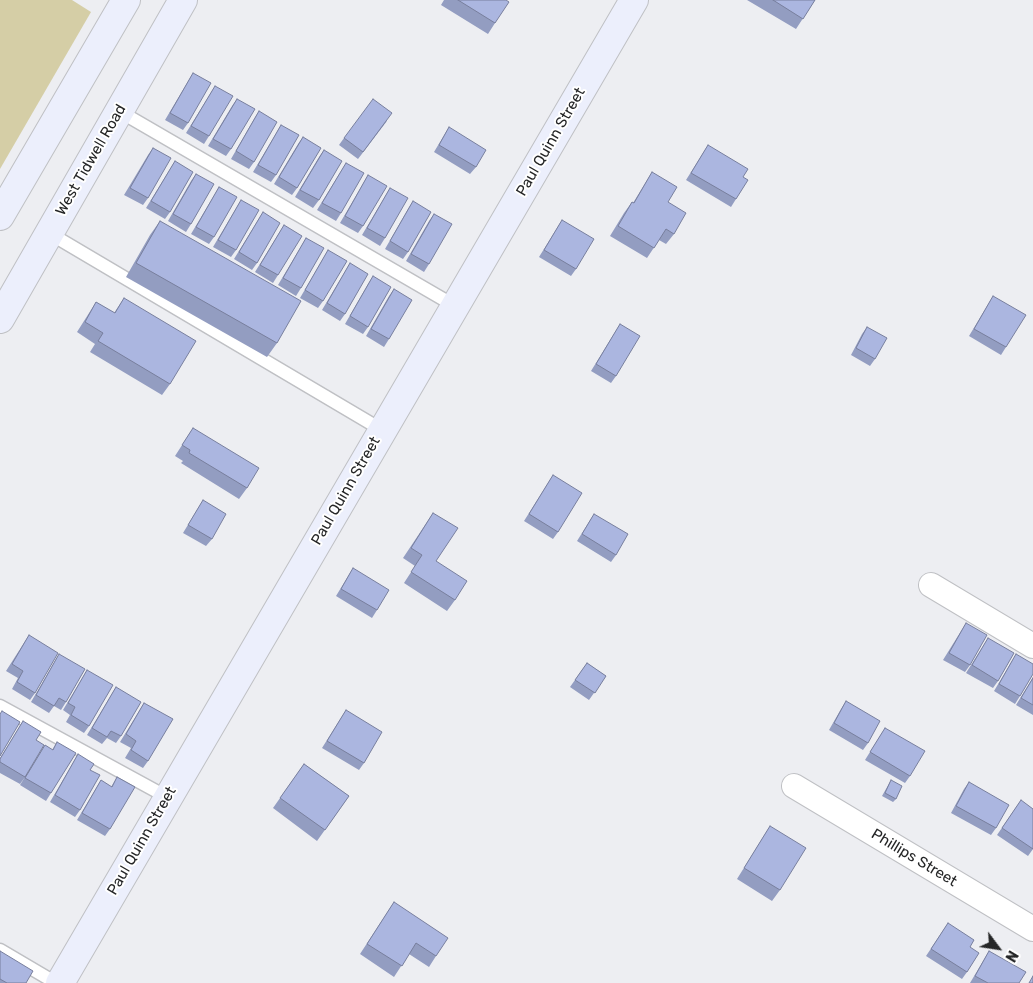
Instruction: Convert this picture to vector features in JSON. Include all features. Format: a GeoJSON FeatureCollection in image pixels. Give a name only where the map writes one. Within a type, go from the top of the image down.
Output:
{"type":"FeatureCollection","features":[{"type":"Feature","properties":{"kind":"street"},"geometry":{"type":"LineString","coordinates":[[0,216],[126,0]]}},
{"type":"Feature","properties":{"kind":"street","name":"West Tidwell Road"},"geometry":{"type":"LineString","coordinates":[[0,319],[183,0]]}},
{"type":"Feature","properties":{"kind":"street","name":"Paul Quinn Street"},"geometry":{"type":"LineString","coordinates":[[58,983],[634,0]]}},
{"type":"Feature","properties":{"kind":"street"},"geometry":{"type":"LineString","coordinates":[[931,585],[1033,646]]}},
{"type":"Feature","properties":{"kind":"street","name":"Phillips Street"},"geometry":{"type":"LineString","coordinates":[[794,786],[1033,930]]}},
{"type":"Feature","properties":{"kind":"lane"},"geometry":{"type":"LineString","coordinates":[[119,111],[455,306]]}},
{"type":"Feature","properties":{"kind":"lane"},"geometry":{"type":"LineString","coordinates":[[49,233],[382,430]]}},
{"type":"Feature","properties":{"kind":"lane"},"geometry":{"type":"LineString","coordinates":[[0,706],[167,797]]}},
{"type":"Feature","properties":{"kind":"lane"},"geometry":{"type":"LineString","coordinates":[[0,950],[58,983]]}},
{"type":"Feature","properties":{"kind":"shaded area"},"geometry":{"type":"Polygon","coordinates":[[[0,0],[72,0],[91,12],[0,169],[0,0]]]}},
{"type":"Feature","properties":{"kind":"building"},"geometry":{"type":"Polygon","coordinates":[[[458,0],[506,0],[509,2],[495,23],[458,0]]]}},
{"type":"Feature","properties":{"kind":"building"},"geometry":{"type":"Polygon","coordinates":[[[773,0],[815,0],[803,19],[773,0]]]}},
{"type":"Feature","properties":{"kind":"building"},"geometry":{"type":"Polygon","coordinates":[[[193,73],[211,83],[188,123],[170,113],[193,73]]]}},
{"type":"Feature","properties":{"kind":"building"},"geometry":{"type":"Polygon","coordinates":[[[215,86],[233,96],[209,136],[191,126],[215,86]]]}},
{"type":"Feature","properties":{"kind":"building"},"geometry":{"type":"Polygon","coordinates":[[[237,99],[255,109],[231,149],[213,139],[237,99]]]}},
{"type":"Feature","properties":{"kind":"building"},"geometry":{"type":"Polygon","coordinates":[[[373,99],[392,113],[363,152],[344,138],[373,99]]]}},
{"type":"Feature","properties":{"kind":"building"},"geometry":{"type":"Polygon","coordinates":[[[259,111],[277,122],[254,162],[236,151],[259,111]]]}},
{"type":"Feature","properties":{"kind":"building"},"geometry":{"type":"Polygon","coordinates":[[[281,125],[299,135],[276,175],[258,165],[281,125]]]}},
{"type":"Feature","properties":{"kind":"building"},"geometry":{"type":"Polygon","coordinates":[[[449,127],[486,150],[476,167],[439,145],[449,127]]]}},
{"type":"Feature","properties":{"kind":"building"},"geometry":{"type":"Polygon","coordinates":[[[303,137],[321,148],[297,188],[279,177],[303,137]]]}},
{"type":"Feature","properties":{"kind":"building"},"geometry":{"type":"Polygon","coordinates":[[[708,145],[748,169],[743,177],[748,180],[736,199],[691,173],[708,145]]]}},
{"type":"Feature","properties":{"kind":"building"},"geometry":{"type":"Polygon","coordinates":[[[153,148],[171,158],[148,198],[130,188],[153,148]]]}},
{"type":"Feature","properties":{"kind":"building"},"geometry":{"type":"Polygon","coordinates":[[[324,150],[342,161],[319,200],[300,190],[324,150]]]}},
{"type":"Feature","properties":{"kind":"building"},"geometry":{"type":"Polygon","coordinates":[[[175,161],[193,172],[170,212],[151,201],[175,161]]]}},
{"type":"Feature","properties":{"kind":"building"},"geometry":{"type":"Polygon","coordinates":[[[346,163],[364,173],[341,213],[322,203],[346,163]]]}},
{"type":"Feature","properties":{"kind":"building"},"geometry":{"type":"Polygon","coordinates":[[[652,172],[677,187],[668,202],[686,213],[674,234],[666,229],[654,248],[618,226],[652,172]]]}},
{"type":"Feature","properties":{"kind":"building"},"geometry":{"type":"Polygon","coordinates":[[[196,174],[214,184],[191,224],[173,214],[196,174]]]}},
{"type":"Feature","properties":{"kind":"building"},"geometry":{"type":"Polygon","coordinates":[[[368,175],[387,186],[363,226],[345,216],[368,175]]]}},
{"type":"Feature","properties":{"kind":"building"},"geometry":{"type":"Polygon","coordinates":[[[219,187],[237,197],[214,237],[196,227],[219,187]]]}},
{"type":"Feature","properties":{"kind":"building"},"geometry":{"type":"Polygon","coordinates":[[[390,188],[408,198],[385,238],[367,228],[390,188]]]}},
{"type":"Feature","properties":{"kind":"building"},"geometry":{"type":"Polygon","coordinates":[[[241,200],[259,210],[236,250],[218,240],[241,200]]]}},
{"type":"Feature","properties":{"kind":"building"},"geometry":{"type":"Polygon","coordinates":[[[413,201],[431,212],[408,252],[390,241],[413,201]]]}},
{"type":"Feature","properties":{"kind":"building"},"geometry":{"type":"Polygon","coordinates":[[[263,212],[280,223],[257,263],[239,252],[263,212]]]}},
{"type":"Feature","properties":{"kind":"building"},"geometry":{"type":"Polygon","coordinates":[[[434,214],[452,224],[429,264],[411,254],[434,214]]]}},
{"type":"Feature","properties":{"kind":"building"},"geometry":{"type":"Polygon","coordinates":[[[562,220],[594,239],[576,269],[544,250],[562,220]]]}},
{"type":"Feature","properties":{"kind":"building"},"geometry":{"type":"Polygon","coordinates":[[[160,221],[301,301],[277,343],[136,263],[160,221]]]}},
{"type":"Feature","properties":{"kind":"building"},"geometry":{"type":"Polygon","coordinates":[[[284,225],[302,236],[278,275],[260,265],[284,225]]]}},
{"type":"Feature","properties":{"kind":"building"},"geometry":{"type":"Polygon","coordinates":[[[306,238],[324,248],[301,288],[283,278],[306,238]]]}},
{"type":"Feature","properties":{"kind":"building"},"geometry":{"type":"Polygon","coordinates":[[[328,250],[347,261],[323,301],[305,290],[328,250]]]}},
{"type":"Feature","properties":{"kind":"building"},"geometry":{"type":"Polygon","coordinates":[[[350,263],[368,274],[345,314],[327,303],[350,263]]]}},
{"type":"Feature","properties":{"kind":"building"},"geometry":{"type":"Polygon","coordinates":[[[373,276],[391,287],[368,327],[350,316],[373,276]]]}},
{"type":"Feature","properties":{"kind":"building"},"geometry":{"type":"Polygon","coordinates":[[[394,289],[412,300],[389,339],[371,329],[394,289]]]}},
{"type":"Feature","properties":{"kind":"building"},"geometry":{"type":"Polygon","coordinates":[[[993,296],[1026,315],[1006,347],[974,329],[993,296]]]}},
{"type":"Feature","properties":{"kind":"building"},"geometry":{"type":"Polygon","coordinates":[[[124,298],[196,341],[170,384],[98,341],[103,333],[85,322],[96,302],[115,313],[124,298]]]}},
{"type":"Feature","properties":{"kind":"building"},"geometry":{"type":"Polygon","coordinates":[[[620,324],[640,336],[616,376],[596,364],[620,324]]]}},
{"type":"Feature","properties":{"kind":"building"},"geometry":{"type":"Polygon","coordinates":[[[867,327],[887,338],[875,359],[856,348],[867,327]]]}},
{"type":"Feature","properties":{"kind":"building"},"geometry":{"type":"Polygon","coordinates":[[[193,428],[259,468],[247,488],[189,453],[190,450],[182,445],[193,428]]]}},
{"type":"Feature","properties":{"kind":"building"},"geometry":{"type":"Polygon","coordinates":[[[553,475],[582,493],[558,532],[529,514],[553,475]]]}},
{"type":"Feature","properties":{"kind":"building"},"geometry":{"type":"Polygon","coordinates":[[[203,500],[226,514],[212,539],[188,525],[203,500]]]}},
{"type":"Feature","properties":{"kind":"building"},"geometry":{"type":"Polygon","coordinates":[[[433,513],[458,528],[436,561],[467,581],[455,600],[411,572],[422,555],[411,548],[433,513]]]}},
{"type":"Feature","properties":{"kind":"building"},"geometry":{"type":"Polygon","coordinates":[[[594,514],[628,534],[616,555],[582,534],[594,514]]]}},
{"type":"Feature","properties":{"kind":"building"},"geometry":{"type":"Polygon","coordinates":[[[353,568],[389,590],[377,610],[341,589],[353,568]]]}},
{"type":"Feature","properties":{"kind":"building"},"geometry":{"type":"Polygon","coordinates":[[[966,623],[987,635],[970,665],[949,653],[966,623]]]}},
{"type":"Feature","properties":{"kind":"building"},"geometry":{"type":"Polygon","coordinates":[[[29,635],[58,653],[35,693],[17,682],[23,671],[12,664],[29,635]]]}},
{"type":"Feature","properties":{"kind":"building"},"geometry":{"type":"Polygon","coordinates":[[[988,638],[1014,653],[998,681],[972,665],[988,638]]]}},
{"type":"Feature","properties":{"kind":"building"},"geometry":{"type":"Polygon","coordinates":[[[59,654],[85,669],[66,702],[59,698],[54,706],[36,695],[59,654]]]}},
{"type":"Feature","properties":{"kind":"building"},"geometry":{"type":"Polygon","coordinates":[[[1016,654],[1033,664],[1033,674],[1020,696],[999,684],[1016,654]]]}},
{"type":"Feature","properties":{"kind":"building"},"geometry":{"type":"Polygon","coordinates":[[[587,663],[606,676],[595,693],[575,680],[587,663]]]}},
{"type":"Feature","properties":{"kind":"building"},"geometry":{"type":"Polygon","coordinates":[[[87,670],[113,685],[89,726],[71,715],[75,707],[68,703],[87,670]]]}},
{"type":"Feature","properties":{"kind":"building"},"geometry":{"type":"Polygon","coordinates":[[[1033,678],[1033,705],[1021,698],[1033,678]]]}},
{"type":"Feature","properties":{"kind":"building"},"geometry":{"type":"Polygon","coordinates":[[[116,687],[141,702],[121,736],[111,731],[107,737],[92,728],[116,687]]]}},
{"type":"Feature","properties":{"kind":"building"},"geometry":{"type":"Polygon","coordinates":[[[846,701],[880,721],[868,743],[834,723],[846,701]]]}},
{"type":"Feature","properties":{"kind":"building"},"geometry":{"type":"Polygon","coordinates":[[[144,703],[173,719],[148,761],[131,750],[136,741],[126,734],[144,703]]]}},
{"type":"Feature","properties":{"kind":"building"},"geometry":{"type":"Polygon","coordinates":[[[346,710],[382,732],[364,763],[327,741],[346,710]]]}},
{"type":"Feature","properties":{"kind":"building"},"geometry":{"type":"Polygon","coordinates":[[[2,711],[20,722],[0,756],[0,714],[2,711]]]}},
{"type":"Feature","properties":{"kind":"building"},"geometry":{"type":"Polygon","coordinates":[[[23,721],[41,732],[36,740],[44,745],[25,777],[0,762],[23,721]]]}},
{"type":"Feature","properties":{"kind":"building"},"geometry":{"type":"Polygon","coordinates":[[[885,728],[925,751],[910,776],[870,752],[885,728]]]}},
{"type":"Feature","properties":{"kind":"building"},"geometry":{"type":"Polygon","coordinates":[[[57,742],[76,753],[51,793],[25,778],[45,745],[53,750],[57,742]]]}},
{"type":"Feature","properties":{"kind":"building"},"geometry":{"type":"Polygon","coordinates":[[[78,754],[94,764],[90,770],[100,775],[80,810],[55,795],[78,754]]]}},
{"type":"Feature","properties":{"kind":"building"},"geometry":{"type":"Polygon","coordinates":[[[304,764],[349,796],[325,830],[280,798],[304,764]]]}},
{"type":"Feature","properties":{"kind":"building"},"geometry":{"type":"Polygon","coordinates":[[[117,777],[135,787],[110,829],[82,813],[101,780],[112,787],[117,777]]]}},
{"type":"Feature","properties":{"kind":"building"},"geometry":{"type":"Polygon","coordinates":[[[891,780],[902,786],[896,799],[885,793],[891,780]]]}},
{"type":"Feature","properties":{"kind":"building"},"geometry":{"type":"Polygon","coordinates":[[[969,782],[1009,805],[996,828],[956,806],[969,782]]]}},
{"type":"Feature","properties":{"kind":"building"},"geometry":{"type":"Polygon","coordinates":[[[1021,800],[1033,809],[1033,849],[1002,828],[1021,800]]]}},
{"type":"Feature","properties":{"kind":"building"},"geometry":{"type":"Polygon","coordinates":[[[770,826],[806,848],[780,890],[744,868],[770,826]]]}},
{"type":"Feature","properties":{"kind":"building"},"geometry":{"type":"Polygon","coordinates":[[[394,902],[448,938],[436,956],[416,943],[402,966],[367,944],[394,902]]]}},
{"type":"Feature","properties":{"kind":"building"},"geometry":{"type":"Polygon","coordinates":[[[948,923],[974,940],[970,947],[979,953],[967,972],[931,949],[948,923]]]}},
{"type":"Feature","properties":{"kind":"building"},"geometry":{"type":"Polygon","coordinates":[[[0,951],[33,971],[26,983],[7,983],[0,979],[0,951]]]}},
{"type":"Feature","properties":{"kind":"building"},"geometry":{"type":"Polygon","coordinates":[[[989,951],[1026,972],[1019,983],[988,983],[975,976],[989,951]]]}}]}
